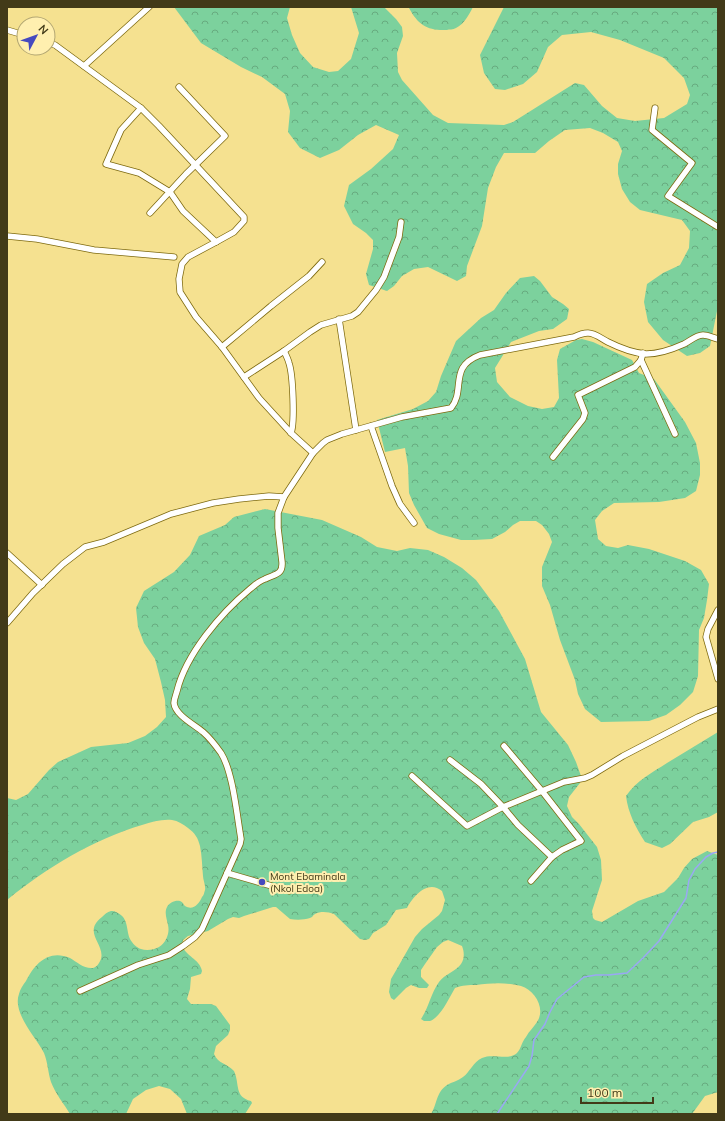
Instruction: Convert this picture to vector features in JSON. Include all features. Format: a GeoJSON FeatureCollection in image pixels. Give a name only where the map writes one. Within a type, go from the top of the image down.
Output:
{"type":"FeatureCollection","features":[{"type":"Feature","properties":{"kind":"street"},"geometry":{"type":"LineString","coordinates":[[84,66],[148,7]]}},
{"type":"Feature","properties":{"kind":"street"},"geometry":{"type":"LineString","coordinates":[[56,46],[141,108],[244,217],[244,221],[234,232],[188,257],[182,264],[179,279],[180,292],[196,317],[222,346],[259,398],[291,433],[313,453]]}},
{"type":"Feature","properties":{"kind":"street"},"geometry":{"type":"LineString","coordinates":[[150,213],[225,136],[179,87]]}},
{"type":"Feature","properties":{"kind":"street"},"geometry":{"type":"LineString","coordinates":[[141,108],[121,130],[106,164],[139,173],[170,192],[183,211],[216,242]]}},
{"type":"Feature","properties":{"kind":"street"},"geometry":{"type":"LineString","coordinates":[[655,108],[652,130],[692,163],[668,196],[718,227]]}},
{"type":"Feature","properties":{"kind":"street"},"geometry":{"type":"LineString","coordinates":[[244,377],[321,325],[352,316],[358,312],[376,290],[384,277],[399,237],[401,222]]}},
{"type":"Feature","properties":{"kind":"street"},"geometry":{"type":"LineString","coordinates":[[7,236],[37,239],[94,250],[174,257]]}},
{"type":"Feature","properties":{"kind":"street"},"geometry":{"type":"LineString","coordinates":[[222,346],[309,276],[322,262]]}},
{"type":"Feature","properties":{"kind":"street"},"geometry":{"type":"LineString","coordinates":[[339,319],[356,430]]}},
{"type":"Feature","properties":{"kind":"street"},"geometry":{"type":"LineString","coordinates":[[80,991],[138,965],[169,955],[195,937],[202,929],[240,844],[241,839],[233,789],[228,768],[222,755],[202,731],[190,723],[176,709],[174,702],[179,683],[190,659],[206,635],[241,596],[256,584],[280,572],[282,567],[278,513],[284,497],[313,453],[322,443],[356,430],[402,417],[451,408],[457,398],[457,387],[461,370],[466,363],[480,355],[590,333],[622,348],[643,354],[671,350],[700,336],[718,339]]}},
{"type":"Feature","properties":{"kind":"street"},"geometry":{"type":"LineString","coordinates":[[284,351],[289,362],[292,378],[293,424],[291,433]]}},
{"type":"Feature","properties":{"kind":"street"},"geometry":{"type":"LineString","coordinates":[[553,457],[583,419],[585,413],[578,395],[635,367],[641,360],[643,354]]}},
{"type":"Feature","properties":{"kind":"street"},"geometry":{"type":"LineString","coordinates":[[641,360],[674,434]]}},
{"type":"Feature","properties":{"kind":"street"},"geometry":{"type":"LineString","coordinates":[[371,426],[392,486],[400,504],[414,523]]}},
{"type":"Feature","properties":{"kind":"street"},"geometry":{"type":"LineString","coordinates":[[7,623],[33,593],[63,564],[85,547],[104,542],[171,514],[213,503],[268,496],[284,497]]}},
{"type":"Feature","properties":{"kind":"street"},"geometry":{"type":"LineString","coordinates":[[8,556],[42,585]]}},
{"type":"Feature","properties":{"kind":"street"},"geometry":{"type":"LineString","coordinates":[[718,610],[708,628],[706,637],[718,679]]}},
{"type":"Feature","properties":{"kind":"street"},"geometry":{"type":"LineString","coordinates":[[412,776],[467,826],[503,807],[564,782],[592,776],[630,752],[698,717],[718,709]]}},
{"type":"Feature","properties":{"kind":"street"},"geometry":{"type":"LineString","coordinates":[[504,746],[581,841],[562,850],[552,857],[531,881]]}},
{"type":"Feature","properties":{"kind":"street"},"geometry":{"type":"LineString","coordinates":[[450,760],[482,784],[518,825],[552,857]]}},
{"type":"Feature","properties":{"kind":"street"},"geometry":{"type":"LineString","coordinates":[[227,872],[289,891]]}},
{"type":"Feature","properties":{"kind":"green space"},"geometry":{"type":"Polygon","coordinates":[[[174,7],[290,7],[287,18],[292,35],[300,53],[313,67],[329,72],[338,71],[351,59],[359,33],[351,7],[384,7],[402,27],[403,36],[397,53],[398,72],[402,80],[433,115],[448,123],[504,125],[513,122],[575,83],[584,85],[602,106],[617,118],[635,121],[664,118],[687,104],[690,95],[684,78],[664,58],[620,40],[591,32],[562,35],[548,47],[537,72],[523,84],[505,90],[495,89],[484,73],[480,55],[504,7],[718,7],[718,306],[710,346],[700,353],[687,356],[663,340],[648,322],[644,302],[647,284],[663,273],[680,265],[689,248],[690,231],[682,220],[640,210],[630,202],[622,189],[618,174],[618,164],[622,151],[618,142],[603,133],[590,128],[565,130],[535,153],[504,153],[496,167],[488,188],[482,226],[467,266],[466,276],[457,281],[428,267],[414,269],[402,276],[394,286],[387,291],[369,285],[366,274],[373,249],[373,240],[353,224],[344,206],[349,185],[371,169],[393,149],[399,135],[376,125],[358,135],[339,150],[320,158],[300,148],[288,132],[290,111],[285,94],[262,77],[241,67],[201,43],[174,7]]]}},
{"type":"Feature","properties":{"kind":"green space"},"geometry":{"type":"Polygon","coordinates":[[[473,7],[466,19],[459,26],[454,29],[440,30],[429,28],[420,23],[412,14],[409,8],[473,7]]]}},
{"type":"Feature","properties":{"kind":"green space"},"geometry":{"type":"Polygon","coordinates":[[[534,276],[540,281],[552,297],[569,309],[567,319],[553,329],[539,331],[511,342],[495,368],[497,382],[510,397],[528,406],[542,409],[554,407],[559,398],[557,360],[560,349],[576,340],[582,339],[593,342],[632,360],[639,373],[654,379],[685,422],[696,443],[700,463],[700,475],[696,491],[685,498],[659,502],[614,503],[602,511],[595,520],[598,539],[606,546],[618,548],[628,545],[649,549],[685,561],[701,570],[709,584],[704,618],[699,630],[698,676],[693,692],[680,705],[666,715],[649,721],[601,722],[585,709],[578,694],[575,680],[560,640],[550,605],[542,586],[542,567],[552,542],[549,534],[542,525],[536,521],[520,521],[492,539],[461,540],[439,534],[427,528],[409,493],[408,466],[405,448],[385,452],[377,420],[413,409],[428,401],[436,392],[456,341],[481,318],[494,310],[506,293],[520,278],[534,276]]]}},
{"type":"Feature","properties":{"kind":"green space"},"geometry":{"type":"Polygon","coordinates":[[[265,509],[322,520],[361,537],[377,547],[397,551],[410,548],[428,550],[444,557],[462,568],[476,580],[499,611],[525,659],[541,712],[568,745],[581,776],[580,783],[569,797],[567,806],[572,817],[597,847],[601,860],[602,880],[592,911],[593,918],[595,920],[602,922],[638,901],[664,892],[678,878],[692,859],[707,851],[718,855],[718,1092],[705,1096],[692,1114],[431,1114],[443,1088],[463,1077],[479,1060],[491,1056],[505,1057],[517,1053],[537,1022],[540,1006],[531,991],[521,986],[504,983],[466,985],[455,988],[438,1016],[430,1021],[424,1021],[421,1019],[439,982],[461,964],[464,957],[462,946],[448,940],[437,947],[421,970],[421,977],[429,985],[427,988],[419,988],[411,985],[394,1000],[391,998],[389,992],[391,979],[415,937],[442,911],[445,900],[442,891],[431,887],[422,890],[417,894],[407,908],[396,910],[386,925],[373,933],[369,939],[365,940],[360,939],[334,914],[320,912],[308,919],[290,919],[276,907],[273,907],[239,918],[233,917],[208,931],[188,936],[183,940],[182,945],[184,949],[198,963],[202,971],[201,974],[191,977],[187,999],[191,1004],[211,1004],[216,1006],[230,1025],[228,1035],[216,1046],[214,1054],[220,1062],[234,1071],[240,1093],[246,1099],[251,1101],[252,1103],[245,1114],[187,1114],[181,1099],[170,1089],[159,1086],[146,1090],[133,1099],[126,1114],[70,1114],[57,1094],[50,1079],[44,1053],[22,1017],[18,1001],[21,989],[38,963],[49,957],[56,955],[62,956],[70,958],[81,965],[90,968],[96,966],[101,957],[101,951],[94,935],[94,929],[96,923],[110,911],[122,915],[126,921],[130,939],[138,948],[150,950],[161,945],[168,934],[166,909],[168,906],[172,902],[180,901],[185,906],[191,908],[199,902],[204,895],[205,887],[200,846],[194,834],[178,822],[172,820],[161,820],[150,823],[124,831],[88,846],[54,866],[7,900],[7,798],[16,800],[28,794],[58,762],[91,747],[128,743],[145,736],[157,727],[166,717],[165,700],[155,659],[144,643],[138,627],[136,608],[144,591],[174,572],[190,555],[199,536],[225,525],[234,517],[265,509]]]}},
{"type":"Feature","properties":{"kind":"green space"},"geometry":{"type":"Polygon","coordinates":[[[718,732],[718,812],[709,817],[693,822],[670,844],[662,848],[645,842],[633,820],[626,796],[645,777],[718,732]]]}},
{"type":"Feature","properties":{"kind":"waterway"},"geometry":{"type":"LineString","coordinates":[[497,1114],[529,1066],[534,1040],[545,1024],[557,999],[584,977],[627,973],[659,941],[686,898],[689,880],[695,869],[706,857],[718,852]]}},
{"type":"Feature","properties":{"kind":"place","name":"Mont Ebaminala (Nkol Edoa)"},"geometry":{"type":"Point","coordinates":[262,882]}}]}
